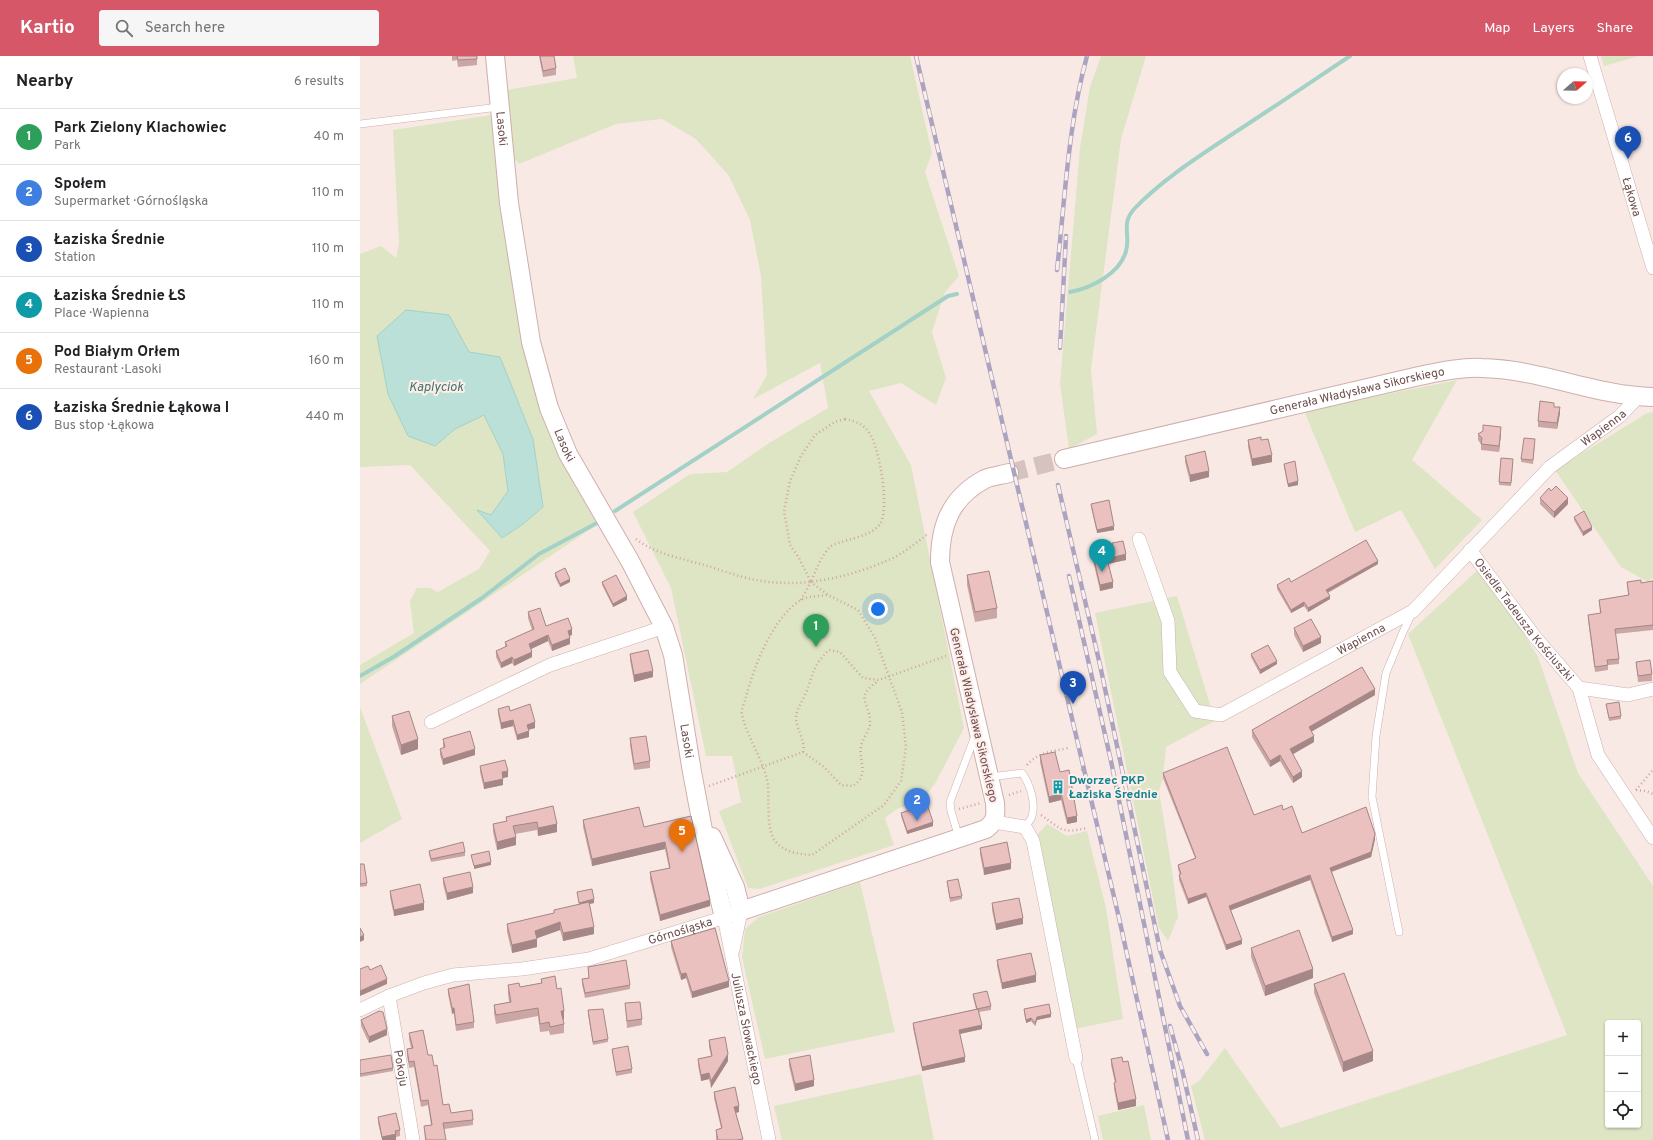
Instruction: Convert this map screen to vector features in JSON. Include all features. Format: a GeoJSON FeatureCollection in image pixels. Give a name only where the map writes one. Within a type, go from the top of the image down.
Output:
{"type":"FeatureCollection","features":[{"type":"Feature","properties":{"kind":"street","name":"Lasoki"},"geometry":{"type":"LineString","coordinates":[[494,56],[509,204],[531,342],[549,408],[568,454],[630,561],[664,627],[673,655],[701,814]]}},
{"type":"Feature","properties":{"kind":"street","name":"Łąkowa"},"geometry":{"type":"LineString","coordinates":[[1590,56],[1653,268]]}},
{"type":"Feature","properties":{"kind":"street","name":"Generała Władysława Sikorskiego"},"geometry":{"type":"LineString","coordinates":[[1064,459],[1419,376],[1453,370],[1482,368],[1514,371],[1584,387],[1645,397]]}},
{"type":"Feature","properties":{"kind":"street","name":"Wapienna"},"geometry":{"type":"LineString","coordinates":[[1139,539],[1168,621],[1170,672],[1195,711],[1221,715],[1413,612],[1550,467],[1645,397]]}},
{"type":"Feature","properties":{"kind":"street","name":"Generała Władysława Sikorskiego"},"geometry":{"type":"LineString","coordinates":[[994,822],[996,814],[995,803],[977,731],[940,562],[940,542],[946,520],[965,493],[986,479],[1009,472]]}},
{"type":"Feature","properties":{"kind":"street","name":"Osiedle Tadeusza Kościuszki"},"geometry":{"type":"LineString","coordinates":[[1470,550],[1535,637],[1579,688],[1598,755],[1653,838]]}},
{"type":"Feature","properties":{"kind":"street"},"geometry":{"type":"LineString","coordinates":[[431,722],[550,665],[664,627]]}},
{"type":"Feature","properties":{"kind":"street","name":"Osiedle Tadeusza Kościuszki"},"geometry":{"type":"LineString","coordinates":[[1579,688],[1628,695],[1653,690]]}},
{"type":"Feature","properties":{"kind":"street"},"geometry":{"type":"LineString","coordinates":[[701,814],[730,874],[741,911],[732,956]]}},
{"type":"Feature","properties":{"kind":"street"},"geometry":{"type":"LineString","coordinates":[[701,814],[706,846],[724,917]]}},
{"type":"Feature","properties":{"kind":"street"},"geometry":{"type":"LineString","coordinates":[[994,822],[1025,827],[1033,841],[1076,1058]]}},
{"type":"Feature","properties":{"kind":"street","name":"Górnośląska"},"geometry":{"type":"LineString","coordinates":[[360,1010],[389,996],[424,983],[453,975],[522,969],[589,959],[724,917],[986,830],[994,822]]}},
{"type":"Feature","properties":{"kind":"street","name":"Juliusza Słowackiego"},"geometry":{"type":"LineString","coordinates":[[724,917],[769,1140]]}},
{"type":"Feature","properties":{"kind":"street","name":"Pokoju"},"geometry":{"type":"LineString","coordinates":[[389,996],[413,1140]]}},
{"type":"Feature","properties":{"kind":"lane"},"geometry":{"type":"LineString","coordinates":[[360,124],[499,107]]}},
{"type":"Feature","properties":{"kind":"lane"},"geometry":{"type":"LineString","coordinates":[[1399,932],[1372,798],[1376,736],[1386,673],[1413,612]]}},
{"type":"Feature","properties":{"kind":"lane"},"geometry":{"type":"LineString","coordinates":[[959,838],[950,802],[977,731]]}},
{"type":"Feature","properties":{"kind":"lane"},"geometry":{"type":"LineString","coordinates":[[988,777],[1022,773],[1027,780],[1034,804],[1032,817],[1025,827]]}},
{"type":"Feature","properties":{"kind":"lane"},"geometry":{"type":"LineString","coordinates":[[1076,1058],[1095,1140]]}},
{"type":"Feature","properties":{"kind":"path"},"geometry":{"type":"LineString","coordinates":[[811,582],[801,600],[785,614],[768,640],[751,678],[742,713],[755,751],[763,766],[768,785],[768,819],[775,842],[790,852],[812,855],[853,828],[884,805],[901,780],[906,747],[902,712],[875,638],[858,610],[828,595],[811,582],[799,558],[790,545],[784,511],[790,481],[801,456],[815,435],[835,422],[845,419],[857,421],[870,434],[877,455],[884,488],[884,511],[880,525],[857,539],[831,546],[821,558],[811,582]]}},
{"type":"Feature","properties":{"kind":"path"},"geometry":{"type":"LineString","coordinates":[[633,537],[645,546],[667,554],[756,580],[780,583],[811,582],[840,576],[894,557],[946,520]]}},
{"type":"Feature","properties":{"kind":"path"},"geometry":{"type":"LineString","coordinates":[[801,600],[828,595]]}},
{"type":"Feature","properties":{"kind":"path"},"geometry":{"type":"LineString","coordinates":[[803,752],[804,747],[799,734],[796,719],[798,708],[806,692],[810,676],[820,658],[829,650],[840,652],[863,678],[879,680]]}},
{"type":"Feature","properties":{"kind":"path"},"geometry":{"type":"LineString","coordinates":[[803,752],[824,767],[841,784],[853,786],[861,779],[863,769],[860,755],[861,745],[870,721],[864,699],[868,688],[879,680],[950,654]]}},
{"type":"Feature","properties":{"kind":"path"},"geometry":{"type":"LineString","coordinates":[[1022,773],[1035,756],[1068,748]]}},
{"type":"Feature","properties":{"kind":"path"},"geometry":{"type":"LineString","coordinates":[[696,791],[803,752]]}},
{"type":"Feature","properties":{"kind":"path"},"geometry":{"type":"LineString","coordinates":[[1081,770],[1087,768]]}},
{"type":"Feature","properties":{"kind":"path"},"geometry":{"type":"LineString","coordinates":[[1636,790],[1653,770]]}},
{"type":"Feature","properties":{"kind":"path"},"geometry":{"type":"LineString","coordinates":[[1033,810],[1063,831],[1070,832],[1087,828]]}},
{"type":"Feature","properties":{"kind":"green space"},"geometry":{"type":"Polygon","coordinates":[[[573,56],[910,56],[932,153],[925,172],[959,276],[945,292],[932,332],[946,378],[936,405],[901,383],[869,391],[911,465],[964,728],[936,782],[923,800],[897,809],[885,818],[894,845],[760,889],[748,888],[719,811],[741,802],[732,756],[706,756],[671,588],[633,512],[690,474],[727,472],[769,443],[828,408],[820,363],[753,399],[767,375],[761,276],[750,220],[729,176],[696,139],[662,119],[616,124],[519,164],[514,158],[507,90],[577,78],[573,56]]]}},
{"type":"Feature","properties":{"kind":"green space"},"geometry":{"type":"Polygon","coordinates":[[[1101,56],[1146,56],[1121,139],[1091,369],[1097,434],[1069,449],[1060,384],[1080,148],[1090,87],[1101,56]]]}},
{"type":"Feature","properties":{"kind":"green space"},"geometry":{"type":"Polygon","coordinates":[[[1601,56],[1639,56],[1604,66],[1601,56]]]}},
{"type":"Feature","properties":{"kind":"green space"},"geometry":{"type":"Polygon","coordinates":[[[492,115],[529,346],[601,522],[360,684],[360,665],[414,633],[410,601],[417,588],[430,588],[438,592],[479,569],[490,551],[410,465],[360,467],[360,254],[381,246],[396,258],[399,243],[393,130],[492,115]],[[449,315],[435,446],[455,429],[484,415],[503,454],[508,491],[491,515],[478,511],[503,538],[543,507],[533,439],[520,405],[469,352],[449,315]]]}},
{"type":"Feature","properties":{"kind":"green space"},"geometry":{"type":"Polygon","coordinates":[[[1457,380],[1412,460],[1482,520],[1435,569],[1401,510],[1355,532],[1304,411],[1457,380]]]}},
{"type":"Feature","properties":{"kind":"green space"},"geometry":{"type":"Polygon","coordinates":[[[1653,412],[1653,578],[1648,582],[1621,567],[1555,470],[1647,413],[1653,412]]]}},
{"type":"Feature","properties":{"kind":"green space"},"geometry":{"type":"Polygon","coordinates":[[[1482,566],[1538,657],[1578,773],[1653,886],[1653,1140],[1205,1140],[1191,1086],[1200,1080],[1225,1048],[1281,1128],[1567,1035],[1408,634],[1482,566]]]}},
{"type":"Feature","properties":{"kind":"green space"},"geometry":{"type":"Polygon","coordinates":[[[1177,596],[1215,721],[1166,747],[1163,778],[1159,791],[1178,917],[1168,941],[1159,928],[1095,613],[1177,596]]]}},
{"type":"Feature","properties":{"kind":"green space"},"geometry":{"type":"Polygon","coordinates":[[[360,707],[402,819],[360,843],[360,707]]]}},
{"type":"Feature","properties":{"kind":"green space"},"geometry":{"type":"Polygon","coordinates":[[[1047,824],[1067,836],[1087,831],[1106,908],[1123,1019],[1075,1029],[1037,835],[1047,824]]]}},
{"type":"Feature","properties":{"kind":"green space"},"geometry":{"type":"Polygon","coordinates":[[[860,882],[895,1032],[765,1059],[742,957],[745,929],[759,917],[860,882]]]}},
{"type":"Feature","properties":{"kind":"green space"},"geometry":{"type":"Polygon","coordinates":[[[921,1074],[934,1140],[782,1140],[774,1106],[921,1074]]]}},
{"type":"Feature","properties":{"kind":"green space"},"geometry":{"type":"Polygon","coordinates":[[[1144,1105],[1151,1140],[1103,1140],[1098,1116],[1144,1105]]]}},
{"type":"Feature","properties":{"kind":"water","name":"Kaplyciok"},"geometry":{"type":"Polygon","coordinates":[[[406,310],[449,315],[469,352],[500,357],[533,439],[543,507],[523,524],[502,538],[477,510],[491,515],[508,491],[503,454],[484,415],[455,429],[435,446],[408,436],[388,394],[377,336],[406,310]]]}},
{"type":"Feature","properties":{"kind":"building"},"geometry":{"type":"Polygon","coordinates":[[[457,56],[477,56],[477,59],[458,60],[457,56]]]}},
{"type":"Feature","properties":{"kind":"building"},"geometry":{"type":"Polygon","coordinates":[[[540,56],[554,56],[556,68],[543,71],[540,56]]]}},
{"type":"Feature","properties":{"kind":"building"},"geometry":{"type":"Polygon","coordinates":[[[1540,401],[1554,403],[1554,407],[1560,407],[1557,423],[1538,421],[1540,401]]]}},
{"type":"Feature","properties":{"kind":"building"},"geometry":{"type":"Polygon","coordinates":[[[1483,425],[1501,427],[1499,446],[1481,444],[1482,438],[1478,434],[1483,431],[1483,425]]]}},
{"type":"Feature","properties":{"kind":"building"},"geometry":{"type":"Polygon","coordinates":[[[1261,437],[1261,440],[1268,439],[1272,455],[1252,459],[1248,440],[1261,437]]]}},
{"type":"Feature","properties":{"kind":"building"},"geometry":{"type":"Polygon","coordinates":[[[1524,438],[1535,439],[1533,460],[1521,459],[1524,438]]]}},
{"type":"Feature","properties":{"kind":"building"},"geometry":{"type":"Polygon","coordinates":[[[1205,451],[1209,471],[1190,475],[1185,456],[1205,451]]]}},
{"type":"Feature","properties":{"kind":"building"},"geometry":{"type":"Polygon","coordinates":[[[1501,458],[1513,459],[1511,483],[1499,482],[1501,458]]]}},
{"type":"Feature","properties":{"kind":"building"},"geometry":{"type":"Polygon","coordinates":[[[1295,461],[1298,481],[1288,484],[1284,464],[1295,461]]]}},
{"type":"Feature","properties":{"kind":"building"},"geometry":{"type":"Polygon","coordinates":[[[1556,486],[1568,498],[1554,512],[1540,498],[1549,488],[1551,491],[1556,486]]]}},
{"type":"Feature","properties":{"kind":"building"},"geometry":{"type":"Polygon","coordinates":[[[1109,500],[1114,526],[1097,530],[1091,504],[1109,500]]]}},
{"type":"Feature","properties":{"kind":"building"},"geometry":{"type":"Polygon","coordinates":[[[1584,511],[1592,527],[1583,532],[1574,517],[1584,511]]]}},
{"type":"Feature","properties":{"kind":"building"},"geometry":{"type":"Polygon","coordinates":[[[1366,540],[1378,561],[1326,590],[1330,596],[1308,608],[1304,602],[1291,610],[1277,585],[1289,578],[1291,582],[1366,540]]]}},
{"type":"Feature","properties":{"kind":"building"},"geometry":{"type":"Polygon","coordinates":[[[1123,541],[1126,554],[1107,559],[1113,582],[1100,585],[1092,551],[1113,546],[1112,543],[1123,541]]]}},
{"type":"Feature","properties":{"kind":"building"},"geometry":{"type":"Polygon","coordinates":[[[565,568],[570,579],[560,584],[555,573],[565,568]]]}},
{"type":"Feature","properties":{"kind":"building"},"geometry":{"type":"Polygon","coordinates":[[[989,571],[997,608],[975,612],[967,575],[989,571]]]}},
{"type":"Feature","properties":{"kind":"building"},"geometry":{"type":"Polygon","coordinates":[[[616,575],[627,596],[613,604],[602,582],[616,575]]]}},
{"type":"Feature","properties":{"kind":"building"},"geometry":{"type":"Polygon","coordinates":[[[1641,580],[1641,583],[1653,581],[1653,625],[1615,629],[1619,659],[1607,660],[1608,665],[1595,667],[1588,615],[1601,613],[1599,600],[1629,595],[1627,582],[1641,580]]]}},
{"type":"Feature","properties":{"kind":"building"},"geometry":{"type":"Polygon","coordinates":[[[540,608],[546,626],[568,618],[572,629],[568,631],[570,638],[552,645],[548,635],[529,644],[532,652],[514,660],[512,657],[501,663],[496,651],[507,646],[505,642],[534,629],[528,612],[540,608]]]}},
{"type":"Feature","properties":{"kind":"building"},"geometry":{"type":"Polygon","coordinates":[[[1311,619],[1321,637],[1303,646],[1294,628],[1311,619]]]}},
{"type":"Feature","properties":{"kind":"building"},"geometry":{"type":"Polygon","coordinates":[[[1268,645],[1277,661],[1260,670],[1251,654],[1268,645]]]}},
{"type":"Feature","properties":{"kind":"building"},"geometry":{"type":"Polygon","coordinates":[[[648,650],[653,671],[634,675],[630,654],[648,650]]]}},
{"type":"Feature","properties":{"kind":"building"},"geometry":{"type":"Polygon","coordinates":[[[1650,660],[1652,674],[1638,676],[1636,662],[1650,660]]]}},
{"type":"Feature","properties":{"kind":"building"},"geometry":{"type":"Polygon","coordinates":[[[1362,667],[1375,689],[1309,727],[1314,736],[1290,749],[1302,771],[1293,777],[1280,755],[1270,761],[1252,730],[1362,667]]]}},
{"type":"Feature","properties":{"kind":"building"},"geometry":{"type":"Polygon","coordinates":[[[1619,702],[1621,716],[1609,718],[1606,704],[1619,702]]]}},
{"type":"Feature","properties":{"kind":"building"},"geometry":{"type":"Polygon","coordinates":[[[530,704],[535,722],[527,725],[529,731],[517,735],[513,720],[501,723],[498,709],[509,706],[510,711],[530,704]]]}},
{"type":"Feature","properties":{"kind":"building"},"geometry":{"type":"Polygon","coordinates":[[[409,711],[418,739],[401,745],[392,716],[409,711]]]}},
{"type":"Feature","properties":{"kind":"building"},"geometry":{"type":"Polygon","coordinates":[[[470,731],[475,749],[443,759],[440,749],[445,747],[443,739],[470,731]]]}},
{"type":"Feature","properties":{"kind":"building"},"geometry":{"type":"Polygon","coordinates":[[[646,736],[650,761],[634,764],[630,738],[646,736]]]}},
{"type":"Feature","properties":{"kind":"building"},"geometry":{"type":"Polygon","coordinates":[[[1227,747],[1254,815],[1282,805],[1283,810],[1292,806],[1302,833],[1366,807],[1375,834],[1371,852],[1330,868],[1353,930],[1332,937],[1310,875],[1229,906],[1242,940],[1226,945],[1206,893],[1188,899],[1179,875],[1181,874],[1178,865],[1196,858],[1163,773],[1227,747]]]}},
{"type":"Feature","properties":{"kind":"building","name":"Dworzec PKP Łaziska Średnie"},"geometry":{"type":"Polygon","coordinates":[[[1055,752],[1060,772],[1069,770],[1077,816],[1067,818],[1061,793],[1049,797],[1040,755],[1055,752]]]}},
{"type":"Feature","properties":{"kind":"building"},"geometry":{"type":"Polygon","coordinates":[[[505,760],[508,771],[502,772],[503,779],[484,783],[480,766],[505,760]]]}},
{"type":"Feature","properties":{"kind":"building"},"geometry":{"type":"Polygon","coordinates":[[[927,804],[933,822],[907,831],[901,813],[927,804]]]}},
{"type":"Feature","properties":{"kind":"building"},"geometry":{"type":"Polygon","coordinates":[[[553,806],[557,824],[538,828],[537,822],[513,826],[516,837],[497,842],[493,824],[507,821],[506,817],[553,806]]]}},
{"type":"Feature","properties":{"kind":"building"},"geometry":{"type":"Polygon","coordinates":[[[639,807],[644,827],[691,816],[710,900],[660,915],[650,872],[670,868],[665,842],[592,859],[583,820],[639,807]]]}},
{"type":"Feature","properties":{"kind":"building"},"geometry":{"type":"Polygon","coordinates":[[[463,842],[465,852],[431,859],[429,851],[463,842]]]}},
{"type":"Feature","properties":{"kind":"building"},"geometry":{"type":"Polygon","coordinates":[[[1007,842],[1011,863],[984,868],[980,848],[1007,842]]]}},
{"type":"Feature","properties":{"kind":"building"},"geometry":{"type":"Polygon","coordinates":[[[489,851],[491,862],[474,866],[471,855],[489,851]]]}},
{"type":"Feature","properties":{"kind":"building"},"geometry":{"type":"Polygon","coordinates":[[[360,864],[364,864],[367,883],[360,884],[360,864]]]}},
{"type":"Feature","properties":{"kind":"building"},"geometry":{"type":"Polygon","coordinates":[[[470,872],[473,887],[447,893],[443,878],[470,872]]]}},
{"type":"Feature","properties":{"kind":"building"},"geometry":{"type":"Polygon","coordinates":[[[958,879],[962,896],[950,898],[947,881],[958,879]]]}},
{"type":"Feature","properties":{"kind":"building"},"geometry":{"type":"Polygon","coordinates":[[[420,884],[424,903],[394,910],[390,891],[420,884]]]}},
{"type":"Feature","properties":{"kind":"building"},"geometry":{"type":"Polygon","coordinates":[[[592,889],[594,899],[579,903],[577,892],[592,889]]]}},
{"type":"Feature","properties":{"kind":"building"},"geometry":{"type":"Polygon","coordinates":[[[1019,898],[1023,918],[996,924],[992,903],[1019,898]]]}},
{"type":"Feature","properties":{"kind":"building"},"geometry":{"type":"Polygon","coordinates":[[[589,902],[594,927],[563,933],[560,922],[535,931],[537,939],[512,945],[507,924],[554,913],[554,910],[589,902]]]}},
{"type":"Feature","properties":{"kind":"building"},"geometry":{"type":"Polygon","coordinates":[[[360,928],[364,935],[360,937],[360,928]]]}},
{"type":"Feature","properties":{"kind":"building"},"geometry":{"type":"Polygon","coordinates":[[[715,928],[729,981],[692,992],[686,973],[681,974],[671,941],[715,928]]]}},
{"type":"Feature","properties":{"kind":"building"},"geometry":{"type":"Polygon","coordinates":[[[1299,930],[1313,969],[1265,986],[1251,948],[1299,930]]]}},
{"type":"Feature","properties":{"kind":"building"},"geometry":{"type":"Polygon","coordinates":[[[1031,953],[1036,975],[1002,983],[997,960],[1031,953]]]}},
{"type":"Feature","properties":{"kind":"building"},"geometry":{"type":"Polygon","coordinates":[[[626,960],[630,985],[585,993],[582,979],[589,978],[588,967],[626,960]]]}},
{"type":"Feature","properties":{"kind":"building"},"geometry":{"type":"Polygon","coordinates":[[[381,965],[387,979],[360,991],[360,969],[368,966],[370,970],[381,965]]]}},
{"type":"Feature","properties":{"kind":"building"},"geometry":{"type":"Polygon","coordinates":[[[1344,973],[1373,1051],[1343,1062],[1314,984],[1344,973]]]}},
{"type":"Feature","properties":{"kind":"building"},"geometry":{"type":"Polygon","coordinates":[[[555,976],[557,989],[561,988],[564,1011],[561,1011],[564,1024],[550,1027],[549,1022],[540,1024],[538,1008],[496,1015],[494,1005],[511,1002],[508,985],[519,983],[520,987],[542,983],[541,979],[555,976]]]}},
{"type":"Feature","properties":{"kind":"building"},"geometry":{"type":"Polygon","coordinates":[[[469,984],[474,1022],[456,1025],[454,1008],[452,1008],[448,989],[469,984]]]}},
{"type":"Feature","properties":{"kind":"building"},"geometry":{"type":"Polygon","coordinates":[[[987,991],[991,1006],[977,1009],[973,994],[987,991]]]}},
{"type":"Feature","properties":{"kind":"building"},"geometry":{"type":"Polygon","coordinates":[[[640,1002],[642,1019],[627,1021],[625,1003],[640,1002]]]}},
{"type":"Feature","properties":{"kind":"building"},"geometry":{"type":"Polygon","coordinates":[[[1049,1004],[1051,1014],[1037,1017],[1035,1023],[1031,1018],[1026,1020],[1024,1009],[1049,1004]]]}},
{"type":"Feature","properties":{"kind":"building"},"geometry":{"type":"Polygon","coordinates":[[[603,1009],[608,1039],[593,1042],[588,1010],[603,1009]]]}},
{"type":"Feature","properties":{"kind":"building"},"geometry":{"type":"Polygon","coordinates":[[[978,1009],[982,1025],[959,1030],[965,1057],[922,1067],[913,1023],[978,1009]]]}},
{"type":"Feature","properties":{"kind":"building"},"geometry":{"type":"Polygon","coordinates":[[[379,1011],[383,1012],[387,1029],[369,1037],[361,1020],[379,1011]]]}},
{"type":"Feature","properties":{"kind":"building"},"geometry":{"type":"Polygon","coordinates":[[[423,1030],[428,1055],[432,1055],[434,1066],[437,1065],[443,1105],[449,1104],[451,1113],[472,1110],[473,1120],[443,1123],[446,1140],[426,1140],[424,1126],[432,1125],[428,1100],[421,1101],[414,1061],[409,1062],[407,1049],[413,1048],[409,1033],[423,1030]]]}},
{"type":"Feature","properties":{"kind":"building"},"geometry":{"type":"Polygon","coordinates":[[[725,1037],[728,1054],[711,1081],[709,1073],[701,1075],[698,1059],[712,1056],[709,1040],[725,1037]]]}},
{"type":"Feature","properties":{"kind":"building"},"geometry":{"type":"Polygon","coordinates":[[[628,1046],[632,1069],[616,1072],[612,1049],[628,1046]]]}},
{"type":"Feature","properties":{"kind":"building"},"geometry":{"type":"Polygon","coordinates":[[[391,1055],[393,1068],[360,1074],[360,1060],[391,1055]]]}},
{"type":"Feature","properties":{"kind":"building"},"geometry":{"type":"Polygon","coordinates":[[[810,1055],[814,1080],[795,1084],[789,1059],[810,1055]]]}},
{"type":"Feature","properties":{"kind":"building"},"geometry":{"type":"Polygon","coordinates":[[[1122,1057],[1123,1062],[1128,1061],[1136,1099],[1118,1103],[1114,1083],[1116,1082],[1111,1059],[1122,1057]]]}},
{"type":"Feature","properties":{"kind":"building"},"geometry":{"type":"Polygon","coordinates":[[[735,1087],[739,1106],[734,1107],[743,1139],[718,1140],[716,1130],[722,1128],[714,1092],[735,1087]]]}},
{"type":"Feature","properties":{"kind":"building"},"geometry":{"type":"Polygon","coordinates":[[[396,1113],[400,1130],[395,1131],[396,1134],[382,1137],[378,1117],[396,1113]]]}},
{"type":"Feature","properties":{"kind":"waterway"},"geometry":{"type":"LineString","coordinates":[[1070,292],[1087,287],[1104,279],[1118,267],[1126,251],[1128,219],[1135,208],[1157,187],[1194,160],[1350,56]]}},
{"type":"Feature","properties":{"kind":"waterway"},"geometry":{"type":"LineString","coordinates":[[615,511],[948,296],[957,294]]}},
{"type":"Feature","properties":{"kind":"waterway"},"geometry":{"type":"LineString","coordinates":[[360,676],[395,656],[482,598],[539,554],[597,523]]}},
{"type":"Feature","properties":{"kind":"tunnel"},"geometry":{"type":"LineString","coordinates":[[1009,473],[1064,459]]}},
{"type":"Feature","properties":{"kind":"railway"},"geometry":{"type":"LineString","coordinates":[[916,56],[1119,918],[1168,1140]]}},
{"type":"Feature","properties":{"kind":"railway"},"geometry":{"type":"LineString","coordinates":[[1057,270],[1071,135],[1075,109],[1087,56]]}},
{"type":"Feature","properties":{"kind":"railway"},"geometry":{"type":"LineString","coordinates":[[1060,348],[1066,236]]}},
{"type":"Feature","properties":{"kind":"railway"},"geometry":{"type":"LineString","coordinates":[[1058,485],[1100,665],[1160,950],[1180,1006],[1207,1054]]}},
{"type":"Feature","properties":{"kind":"railway"},"geometry":{"type":"LineString","coordinates":[[1069,576],[1111,761],[1188,1140]]}},
{"type":"Feature","properties":{"kind":"railway"},"geometry":{"type":"LineString","coordinates":[[1170,1026],[1182,1069],[1198,1140]]}},
{"type":"Feature","properties":{"kind":"place","name":"Łaziska Średnie Łąkowa I"},"geometry":{"type":"Point","coordinates":[1628,159]}},
{"type":"Feature","properties":{"kind":"place","name":"Łaziska Średnie ŁS"},"geometry":{"type":"Point","coordinates":[1102,572]}},
{"type":"Feature","properties":{"kind":"place","name":"Park Zielony Klachowiec"},"geometry":{"type":"Point","coordinates":[816,647]}},
{"type":"Feature","properties":{"kind":"place","name":"Łaziska Średnie"},"geometry":{"type":"Point","coordinates":[1073,704]}},
{"type":"Feature","properties":{"kind":"place","name":"Dworzec PKP Łaziska Średnie"},"geometry":{"type":"Point","coordinates":[1058,787]}},
{"type":"Feature","properties":{"kind":"place","name":"Społem"},"geometry":{"type":"Point","coordinates":[917,821]}},
{"type":"Feature","properties":{"kind":"place","name":"Pod Białym Orłem"},"geometry":{"type":"Point","coordinates":[682,852]}}]}
